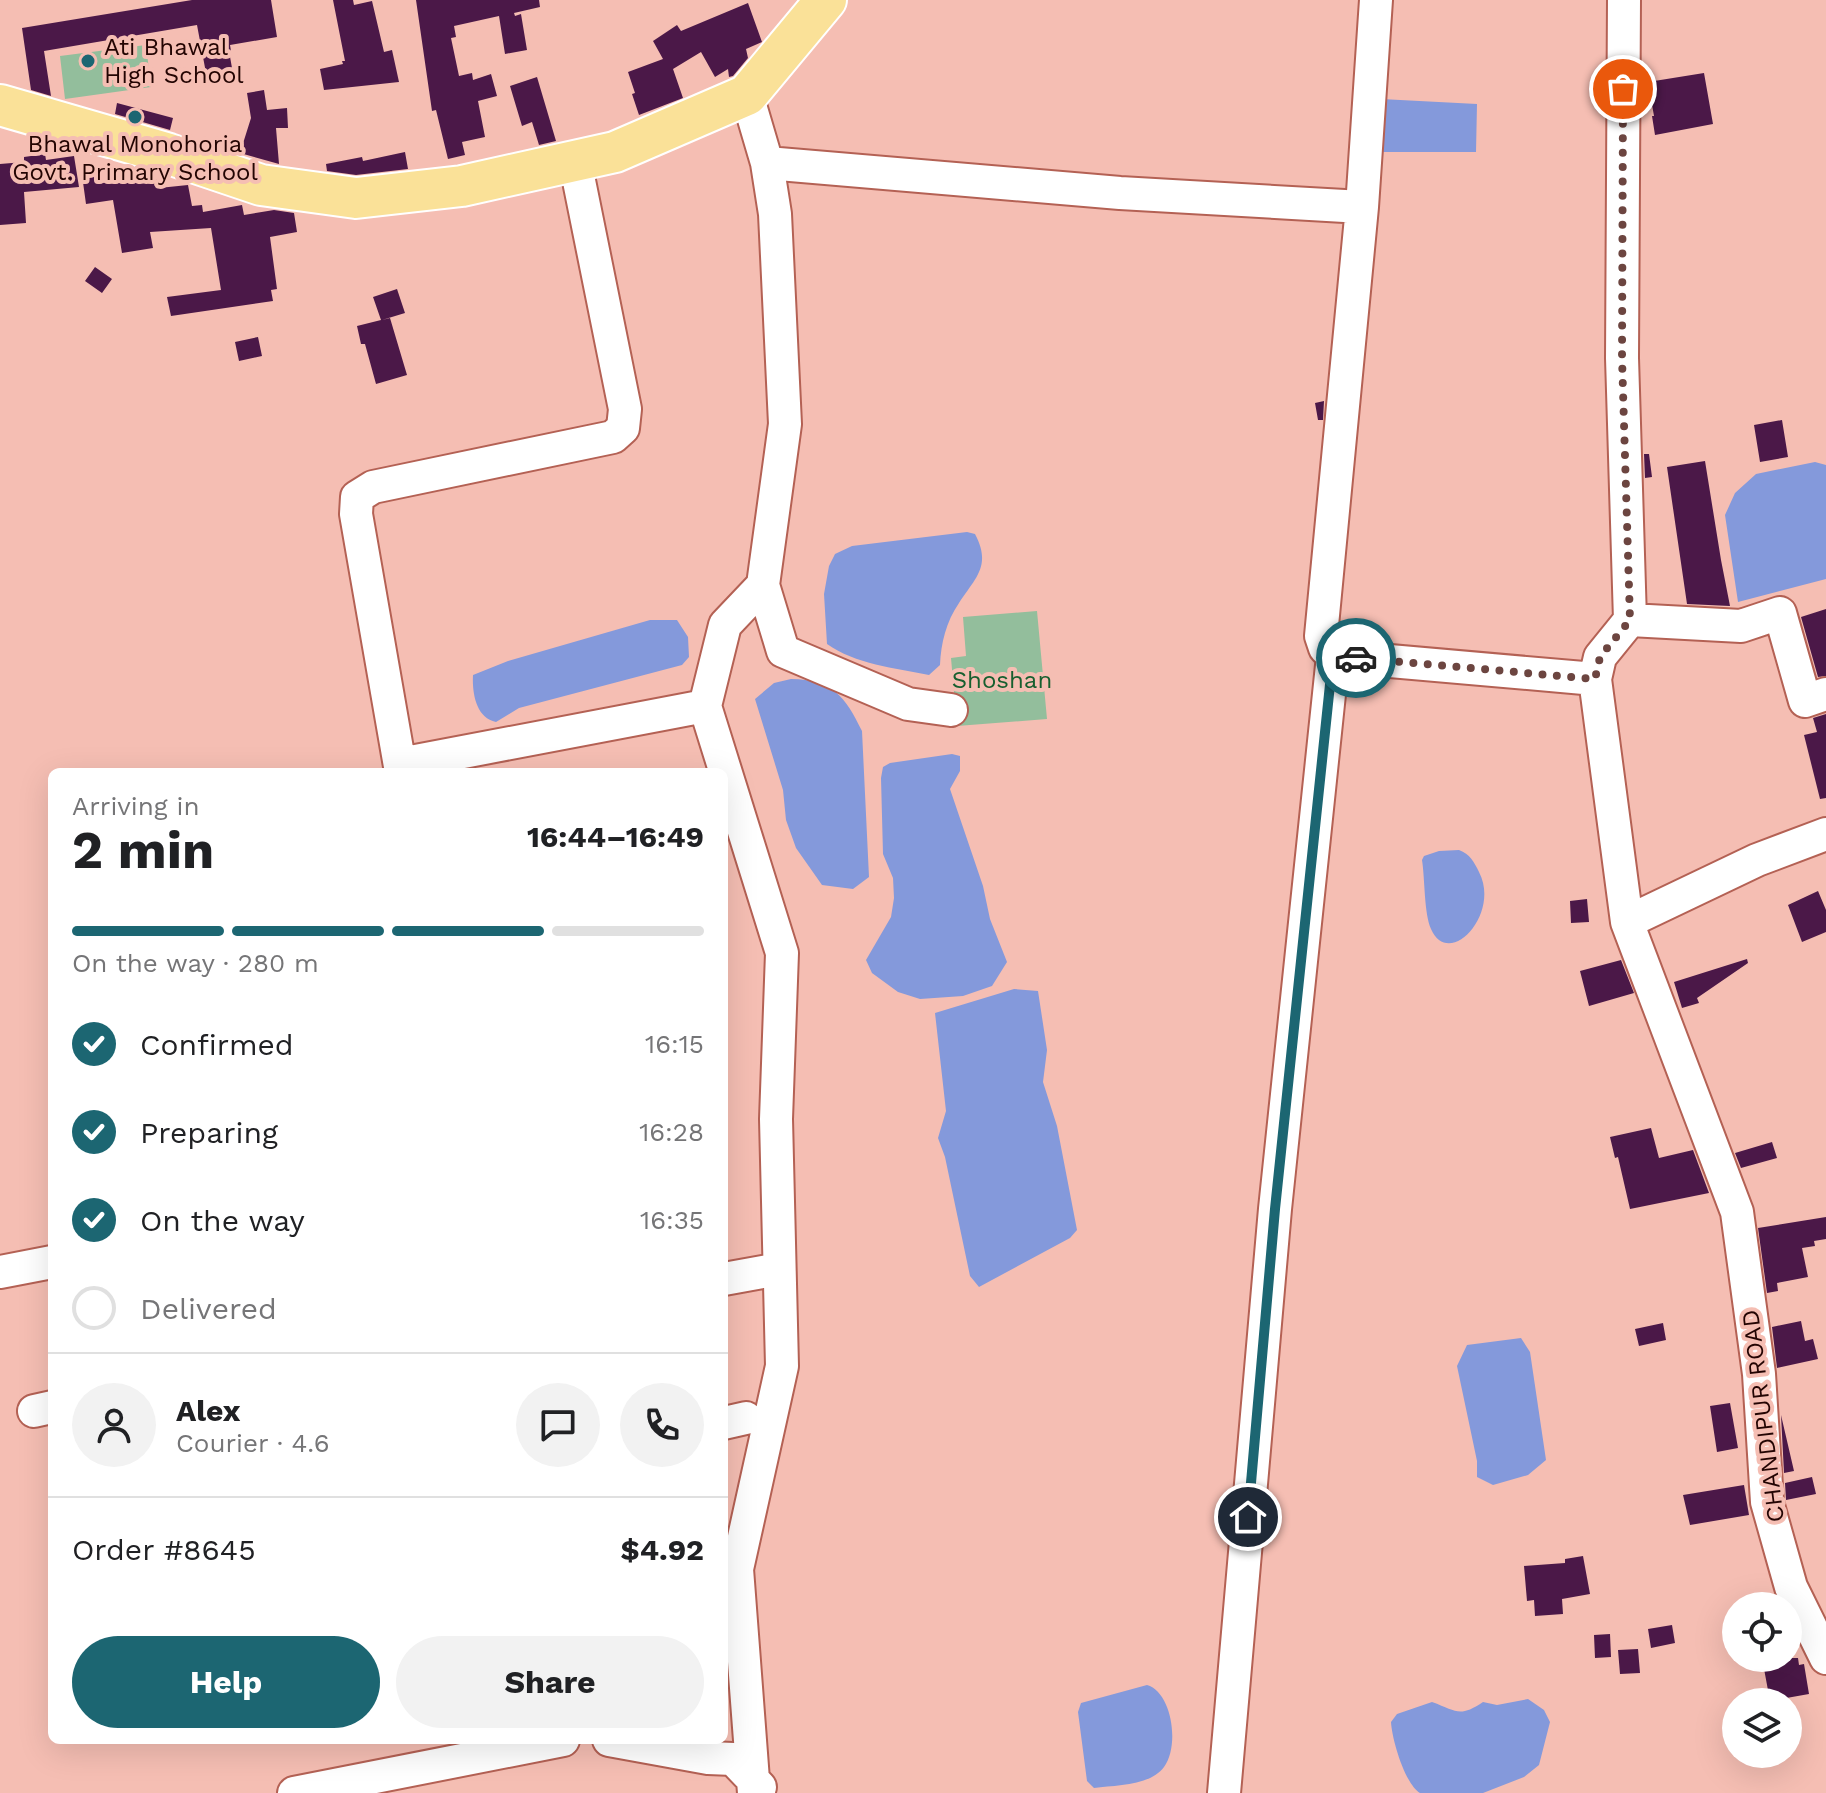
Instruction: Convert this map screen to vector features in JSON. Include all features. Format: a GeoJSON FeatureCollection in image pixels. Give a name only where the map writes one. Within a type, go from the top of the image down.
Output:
{"type":"FeatureCollection","features":[{"type":"Feature","properties":{"kind":"main road"},"geometry":{"type":"LineString","coordinates":[[0,105],[169,154],[261,185],[356,198],[462,186],[615,152],[747,95],[826,0]]}},
{"type":"Feature","properties":{"kind":"street"},"geometry":{"type":"LineString","coordinates":[[1376,0],[1362,207],[1321,636],[1325,648],[1333,656],[1595,679],[1600,657],[1630,620],[1622,358],[1624,0]]}},
{"type":"Feature","properties":{"kind":"street"},"geometry":{"type":"LineString","coordinates":[[747,95],[767,163],[775,214],[785,424],[763,585],[783,651],[908,704],[951,710]]}},
{"type":"Feature","properties":{"kind":"street"},"geometry":{"type":"LineString","coordinates":[[575,161],[625,409],[623,428],[613,437],[373,487],[357,497],[356,514],[400,768],[705,706]]}},
{"type":"Feature","properties":{"kind":"street"},"geometry":{"type":"LineString","coordinates":[[767,163],[1120,193],[1362,207]]}},
{"type":"Feature","properties":{"kind":"street"},"geometry":{"type":"LineString","coordinates":[[724,768],[705,706],[725,625],[763,585]]}},
{"type":"Feature","properties":{"kind":"street"},"geometry":{"type":"LineString","coordinates":[[1630,620],[1741,626],[1780,613],[1805,701],[1826,694]]}},
{"type":"Feature","properties":{"kind":"street"},"geometry":{"type":"LineString","coordinates":[[1224,1793],[1275,1209],[1333,656]]}},
{"type":"Feature","properties":{"kind":"street","name":"CHANDIPUR ROAD"},"geometry":{"type":"LineString","coordinates":[[1595,679],[1627,922],[1737,1212],[1759,1374],[1767,1502],[1791,1587],[1826,1658]]}},
{"type":"Feature","properties":{"kind":"street"},"geometry":{"type":"LineString","coordinates":[[728,780],[782,953],[776,1119],[782,1366],[730,1571],[757,1789]]}},
{"type":"Feature","properties":{"kind":"street"},"geometry":{"type":"LineString","coordinates":[[1627,922],[1757,860],[1826,834]]}},
{"type":"Feature","properties":{"kind":"street"},"geometry":{"type":"LineString","coordinates":[[0,1272],[48,1263]]}},
{"type":"Feature","properties":{"kind":"street"},"geometry":{"type":"LineString","coordinates":[[728,1278],[779,1269]]}},
{"type":"Feature","properties":{"kind":"street"},"geometry":{"type":"LineString","coordinates":[[294,1793],[543,1744]]}},
{"type":"Feature","properties":{"kind":"street"},"geometry":{"type":"LineString","coordinates":[[631,1744],[708,1758],[733,1759],[757,1789]]}},
{"type":"Feature","properties":{"kind":"green space"},"geometry":{"type":"Polygon","coordinates":[[[146,45],[151,87],[65,99],[60,56],[146,45]]]}},
{"type":"Feature","properties":{"kind":"green space","name":"Shoshan"},"geometry":{"type":"Polygon","coordinates":[[[1037,611],[1047,719],[957,726],[951,658],[966,656],[963,617],[1037,611]]]}},
{"type":"Feature","properties":{"kind":"water"},"geometry":{"type":"Polygon","coordinates":[[[1381,99],[1477,104],[1476,152],[1378,152],[1381,99]]]}},
{"type":"Feature","properties":{"kind":"water"},"geometry":{"type":"Polygon","coordinates":[[[1815,462],[1826,465],[1826,579],[1738,602],[1725,515],[1735,493],[1756,474],[1815,462]]]}},
{"type":"Feature","properties":{"kind":"water"},"geometry":{"type":"Polygon","coordinates":[[[967,532],[975,534],[982,563],[976,579],[954,610],[943,641],[940,665],[929,675],[863,661],[827,644],[824,594],[829,566],[835,554],[852,546],[967,532]]]}},
{"type":"Feature","properties":{"kind":"water"},"geometry":{"type":"Polygon","coordinates":[[[650,620],[677,620],[688,637],[689,657],[682,665],[519,708],[496,722],[489,720],[480,710],[473,689],[473,675],[508,661],[650,620]]]}},
{"type":"Feature","properties":{"kind":"water"},"geometry":{"type":"Polygon","coordinates":[[[791,679],[817,683],[836,692],[850,708],[862,731],[869,877],[853,889],[822,885],[796,848],[786,820],[783,790],[755,699],[774,683],[791,679]]]}},
{"type":"Feature","properties":{"kind":"water"},"geometry":{"type":"Polygon","coordinates":[[[952,754],[960,756],[960,771],[950,789],[983,886],[990,919],[1007,962],[992,986],[963,996],[920,999],[898,992],[872,973],[866,960],[891,917],[894,898],[893,878],[883,854],[881,778],[883,767],[890,763],[952,754]]]}},
{"type":"Feature","properties":{"kind":"water"},"geometry":{"type":"Polygon","coordinates":[[[1459,850],[1469,856],[1479,872],[1484,888],[1483,904],[1470,932],[1460,940],[1449,943],[1439,940],[1431,929],[1422,860],[1424,856],[1439,851],[1459,850]]]}},
{"type":"Feature","properties":{"kind":"water"},"geometry":{"type":"Polygon","coordinates":[[[1014,989],[1038,991],[1047,1050],[1043,1082],[1057,1126],[1077,1230],[1070,1238],[979,1287],[970,1276],[945,1157],[938,1138],[946,1111],[935,1013],[1014,989]]]}},
{"type":"Feature","properties":{"kind":"water"},"geometry":{"type":"Polygon","coordinates":[[[1521,1338],[1530,1352],[1546,1460],[1528,1475],[1493,1485],[1477,1477],[1477,1461],[1457,1366],[1467,1345],[1521,1338]]]}},
{"type":"Feature","properties":{"kind":"water"},"geometry":{"type":"Polygon","coordinates":[[[1147,1685],[1156,1690],[1168,1708],[1172,1734],[1169,1758],[1164,1767],[1150,1778],[1132,1784],[1094,1788],[1087,1781],[1078,1712],[1081,1703],[1147,1685]]]}},
{"type":"Feature","properties":{"kind":"water"},"geometry":{"type":"Polygon","coordinates":[[[1528,1699],[1544,1710],[1550,1722],[1539,1765],[1524,1777],[1483,1793],[1420,1793],[1414,1788],[1404,1771],[1394,1739],[1391,1722],[1397,1714],[1432,1702],[1463,1711],[1483,1702],[1497,1705],[1528,1699]]]}},
{"type":"Feature","properties":{"kind":"building"},"geometry":{"type":"Polygon","coordinates":[[[192,0],[271,0],[277,37],[230,45],[232,68],[206,73],[197,25],[44,51],[51,96],[31,90],[22,28],[192,0]]]}},
{"type":"Feature","properties":{"kind":"building"},"geometry":{"type":"Polygon","coordinates":[[[333,0],[353,0],[354,5],[372,1],[384,52],[392,50],[399,82],[324,90],[320,69],[345,61],[333,0]]]}},
{"type":"Feature","properties":{"kind":"building"},"geometry":{"type":"Polygon","coordinates":[[[416,0],[539,0],[540,7],[514,13],[515,16],[521,14],[527,50],[505,54],[499,16],[454,26],[456,37],[451,38],[459,76],[472,73],[473,80],[491,74],[497,96],[478,101],[485,137],[462,142],[465,155],[448,159],[436,110],[432,111],[416,0]]]}},
{"type":"Feature","properties":{"kind":"building"},"geometry":{"type":"Polygon","coordinates":[[[748,3],[762,42],[746,49],[748,58],[733,76],[729,77],[728,69],[715,77],[701,52],[673,69],[683,98],[639,115],[628,72],[663,59],[653,41],[677,25],[681,31],[748,3]]]}},
{"type":"Feature","properties":{"kind":"building"},"geometry":{"type":"Polygon","coordinates":[[[1704,73],[1713,124],[1655,135],[1648,82],[1704,73]]]}},
{"type":"Feature","properties":{"kind":"building"},"geometry":{"type":"Polygon","coordinates":[[[537,77],[556,141],[539,145],[532,122],[522,126],[510,86],[537,77]]]}},
{"type":"Feature","properties":{"kind":"building"},"geometry":{"type":"Polygon","coordinates":[[[264,90],[267,110],[287,108],[288,128],[276,128],[279,164],[240,153],[251,118],[247,93],[264,90]]]}},
{"type":"Feature","properties":{"kind":"building"},"geometry":{"type":"Polygon","coordinates":[[[117,103],[173,118],[170,130],[115,114],[117,103]]]}},
{"type":"Feature","properties":{"kind":"building"},"geometry":{"type":"Polygon","coordinates":[[[405,152],[408,169],[356,175],[327,171],[326,164],[362,157],[363,161],[405,152]]]}},
{"type":"Feature","properties":{"kind":"building"},"geometry":{"type":"Polygon","coordinates":[[[45,154],[46,160],[74,156],[79,187],[24,192],[26,223],[0,225],[0,164],[24,162],[24,157],[45,154]]]}},
{"type":"Feature","properties":{"kind":"building"},"geometry":{"type":"Polygon","coordinates":[[[101,172],[102,183],[158,179],[159,188],[188,185],[192,206],[202,205],[203,212],[242,205],[244,215],[274,210],[294,213],[297,232],[270,237],[277,289],[271,290],[273,301],[171,316],[167,297],[221,290],[211,228],[150,232],[153,248],[122,253],[113,200],[86,204],[82,175],[101,172]]]}},
{"type":"Feature","properties":{"kind":"building"},"geometry":{"type":"Polygon","coordinates":[[[95,267],[112,279],[102,293],[85,281],[95,267]]]}},
{"type":"Feature","properties":{"kind":"building"},"geometry":{"type":"Polygon","coordinates":[[[397,289],[405,313],[382,320],[390,318],[407,375],[376,384],[357,326],[381,320],[373,297],[397,289]]]}},
{"type":"Feature","properties":{"kind":"building"},"geometry":{"type":"Polygon","coordinates":[[[258,337],[262,356],[239,361],[235,342],[258,337]]]}},
{"type":"Feature","properties":{"kind":"building"},"geometry":{"type":"Polygon","coordinates":[[[1324,401],[1323,420],[1318,420],[1315,403],[1324,401]]]}},
{"type":"Feature","properties":{"kind":"building"},"geometry":{"type":"Polygon","coordinates":[[[1782,420],[1788,457],[1760,462],[1754,425],[1782,420]]]}},
{"type":"Feature","properties":{"kind":"building"},"geometry":{"type":"Polygon","coordinates":[[[1644,454],[1649,454],[1652,477],[1645,478],[1644,454]]]}},
{"type":"Feature","properties":{"kind":"building"},"geometry":{"type":"Polygon","coordinates":[[[1705,461],[1730,606],[1687,604],[1667,467],[1705,461]]]}},
{"type":"Feature","properties":{"kind":"building"},"geometry":{"type":"Polygon","coordinates":[[[1826,609],[1826,676],[1818,677],[1801,617],[1826,609]]]}},
{"type":"Feature","properties":{"kind":"building"},"geometry":{"type":"Polygon","coordinates":[[[1826,714],[1826,798],[1820,799],[1804,735],[1817,732],[1813,718],[1826,714]]]}},
{"type":"Feature","properties":{"kind":"building"},"geometry":{"type":"Polygon","coordinates":[[[1818,891],[1826,910],[1826,932],[1802,942],[1788,905],[1818,891]]]}},
{"type":"Feature","properties":{"kind":"building"},"geometry":{"type":"Polygon","coordinates":[[[1587,899],[1589,922],[1571,923],[1570,901],[1587,899]]]}},
{"type":"Feature","properties":{"kind":"building"},"geometry":{"type":"Polygon","coordinates":[[[1747,959],[1748,963],[1697,998],[1699,1003],[1682,1008],[1674,982],[1747,959]]]}},
{"type":"Feature","properties":{"kind":"building"},"geometry":{"type":"Polygon","coordinates":[[[1621,960],[1634,993],[1589,1006],[1580,971],[1621,960]]]}},
{"type":"Feature","properties":{"kind":"building"},"geometry":{"type":"Polygon","coordinates":[[[1651,1128],[1659,1158],[1693,1150],[1709,1193],[1630,1209],[1610,1137],[1651,1128]]]}},
{"type":"Feature","properties":{"kind":"building"},"geometry":{"type":"Polygon","coordinates":[[[1772,1142],[1777,1158],[1741,1168],[1735,1153],[1772,1142]]]}},
{"type":"Feature","properties":{"kind":"building"},"geometry":{"type":"Polygon","coordinates":[[[1826,1217],[1826,1239],[1814,1241],[1815,1246],[1802,1248],[1808,1277],[1777,1283],[1778,1291],[1767,1293],[1758,1228],[1826,1217]]]}},
{"type":"Feature","properties":{"kind":"building"},"geometry":{"type":"Polygon","coordinates":[[[1801,1321],[1805,1341],[1813,1339],[1818,1359],[1777,1368],[1772,1327],[1801,1321]]]}},
{"type":"Feature","properties":{"kind":"building"},"geometry":{"type":"Polygon","coordinates":[[[1663,1323],[1666,1340],[1639,1346],[1635,1329],[1663,1323]]]}},
{"type":"Feature","properties":{"kind":"building"},"geometry":{"type":"Polygon","coordinates":[[[1730,1403],[1738,1448],[1717,1452],[1710,1406],[1730,1403]]]}},
{"type":"Feature","properties":{"kind":"building"},"geometry":{"type":"Polygon","coordinates":[[[1781,1415],[1794,1471],[1784,1473],[1781,1415]]]}},
{"type":"Feature","properties":{"kind":"building"},"geometry":{"type":"Polygon","coordinates":[[[1812,1477],[1816,1494],[1786,1500],[1785,1483],[1812,1477]]]}},
{"type":"Feature","properties":{"kind":"building"},"geometry":{"type":"Polygon","coordinates":[[[1744,1485],[1749,1515],[1690,1525],[1683,1495],[1744,1485]]]}},
{"type":"Feature","properties":{"kind":"building"},"geometry":{"type":"Polygon","coordinates":[[[1583,1556],[1590,1594],[1562,1599],[1563,1614],[1535,1616],[1534,1600],[1527,1601],[1524,1566],[1565,1563],[1565,1559],[1583,1556]]]}},
{"type":"Feature","properties":{"kind":"building"},"geometry":{"type":"Polygon","coordinates":[[[1672,1625],[1675,1643],[1651,1648],[1648,1629],[1672,1625]]]}},
{"type":"Feature","properties":{"kind":"building"},"geometry":{"type":"Polygon","coordinates":[[[1610,1634],[1611,1657],[1595,1658],[1594,1635],[1610,1634]]]}},
{"type":"Feature","properties":{"kind":"building"},"geometry":{"type":"Polygon","coordinates":[[[1638,1649],[1640,1673],[1620,1674],[1618,1650],[1638,1649]]]}},
{"type":"Feature","properties":{"kind":"building"},"geometry":{"type":"Polygon","coordinates":[[[1804,1664],[1809,1694],[1802,1695],[1802,1688],[1768,1688],[1765,1672],[1802,1672],[1804,1664]]]}},
{"type":"Feature","properties":{"kind":"way so far"},"geometry":{"type":"LineString","coordinates":[[1356,658],[1595,679],[1600,657],[1630,620],[1622,358],[1623,89]]}},
{"type":"Feature","properties":{"kind":"place","name":"Ati Bhawal High School"},"geometry":{"type":"Point","coordinates":[88,61]}},
{"type":"Feature","properties":{"kind":"place","name":"Bhawal Monohoria Govt. Primary School"},"geometry":{"type":"Point","coordinates":[135,117]}},
{"type":"Feature","properties":{"kind":"route"},"geometry":{"type":"LineString","coordinates":[[1248,1517],[1275,1209],[1333,656],[1356,658]]}}]}
